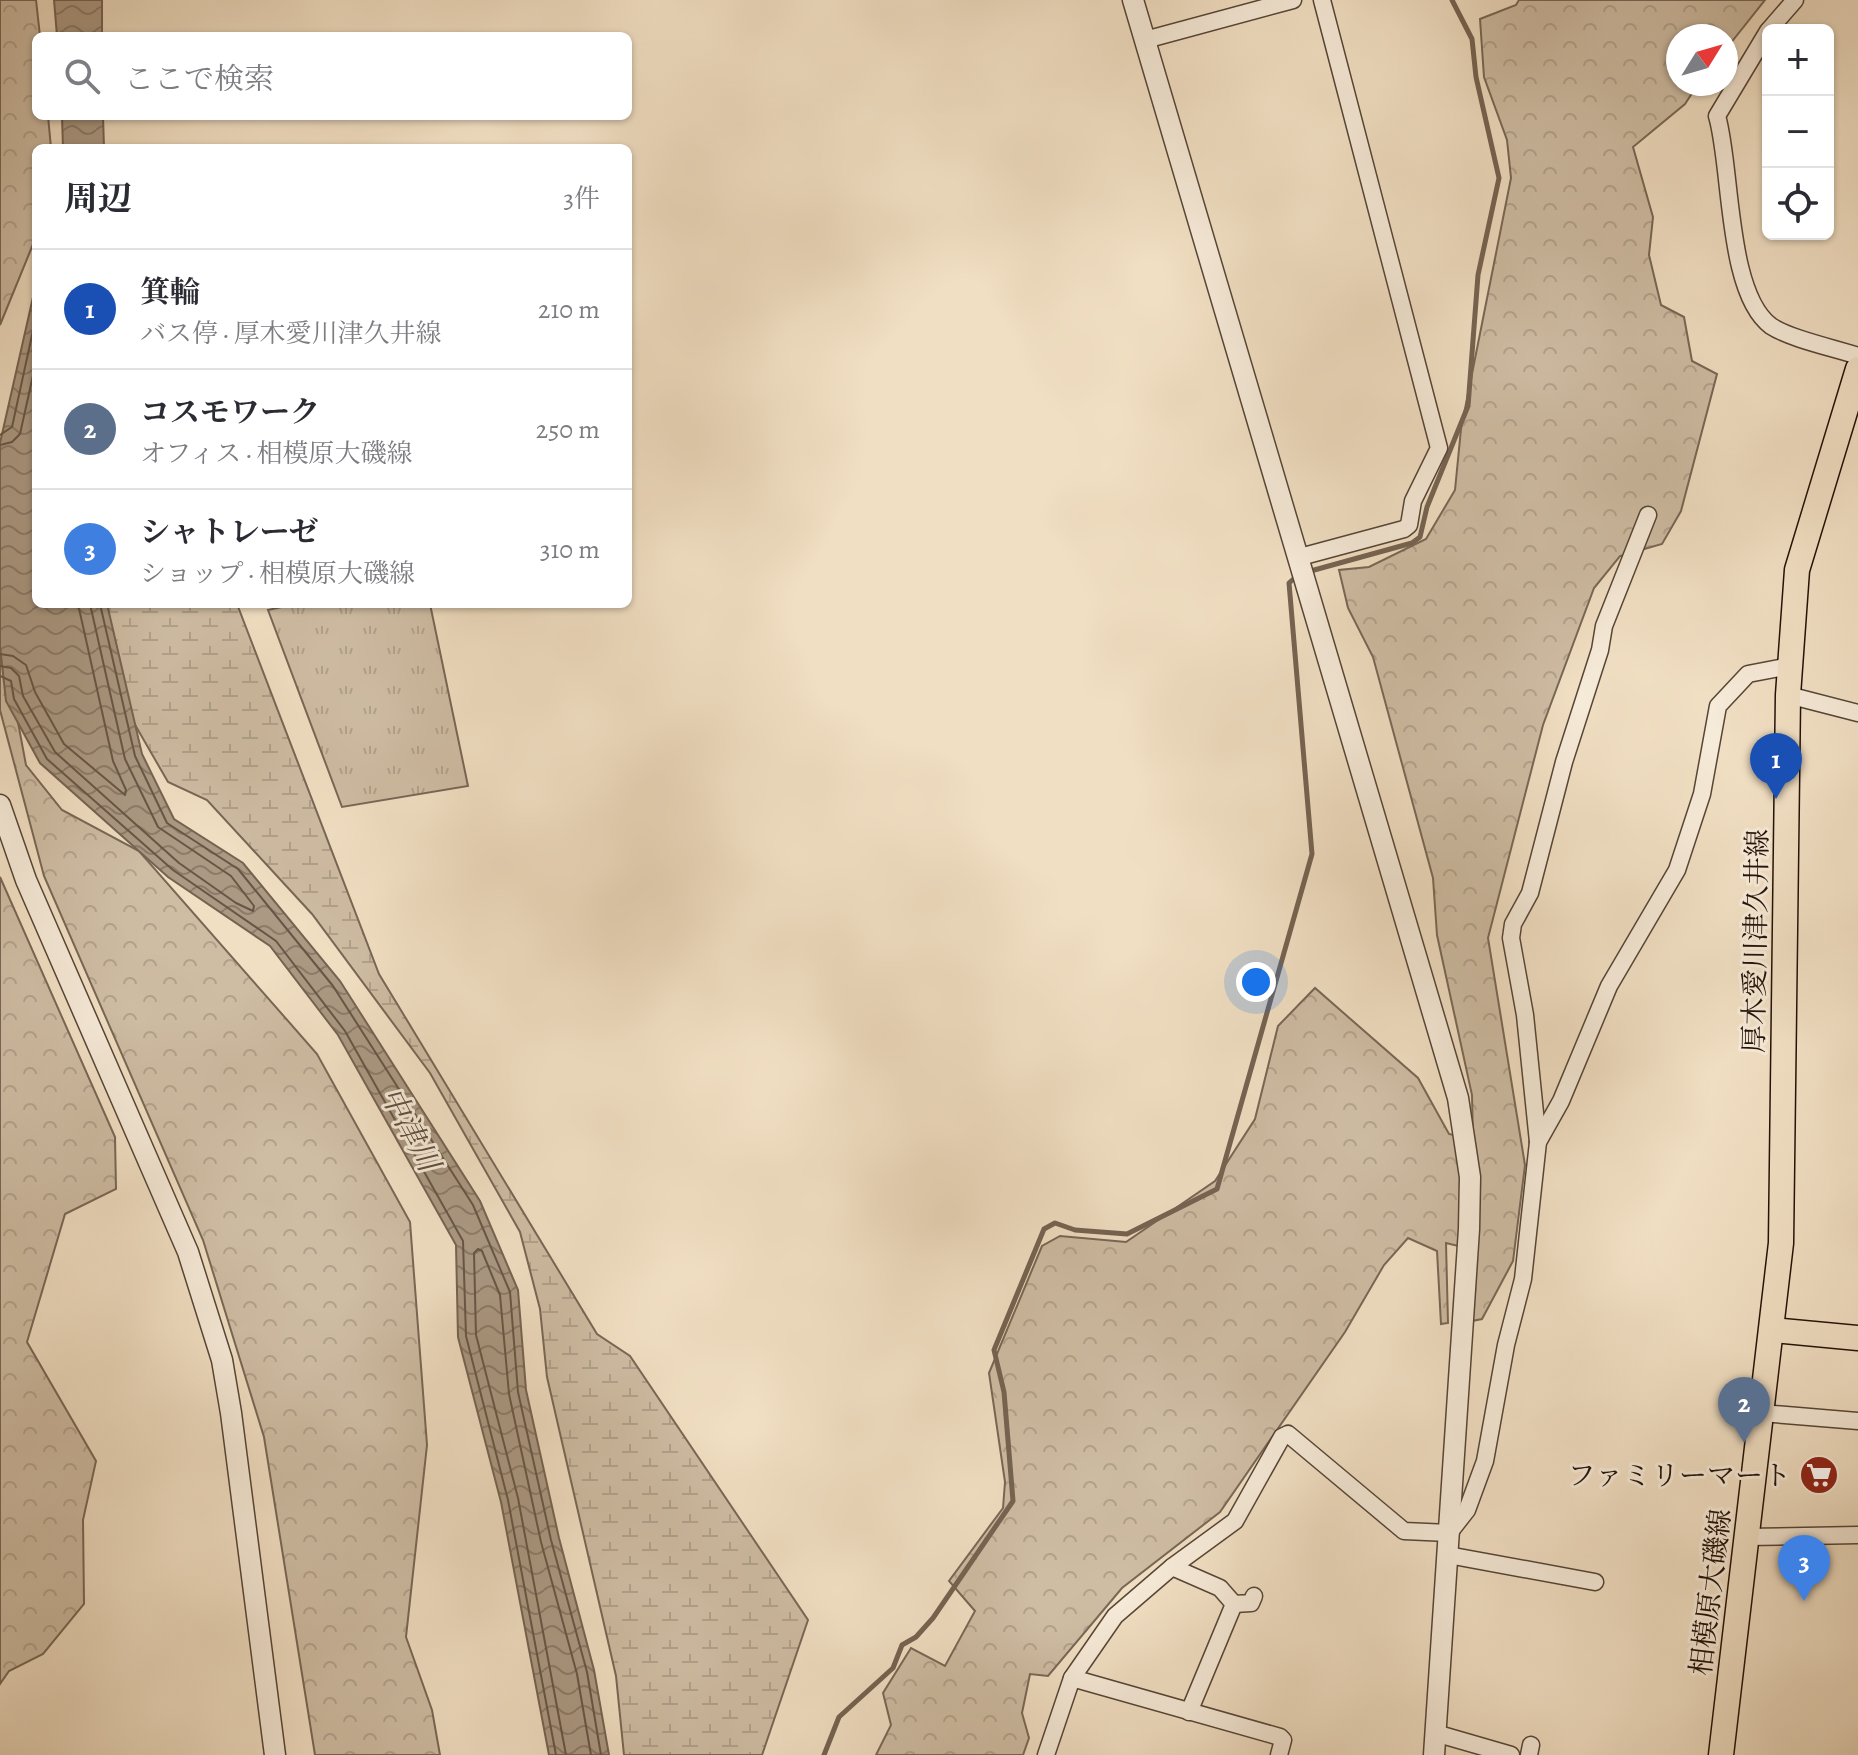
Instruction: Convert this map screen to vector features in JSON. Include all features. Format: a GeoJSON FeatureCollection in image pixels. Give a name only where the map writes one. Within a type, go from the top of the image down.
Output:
{"type":"FeatureCollection","features":[{"type":"Feature","properties":{"kind":"main road","name":"厚木愛川津久井線"},"geometry":{"type":"LineString","coordinates":[[1773,1330],[1781,1243],[1788,695],[1797,570],[1858,369]]}},
{"type":"Feature","properties":{"kind":"main road"},"geometry":{"type":"LineString","coordinates":[[1773,1330],[1858,1338]]}},
{"type":"Feature","properties":{"kind":"main road","name":"相模原大磯線"},"geometry":{"type":"LineString","coordinates":[[1721,1755],[1773,1330]]}},
{"type":"Feature","properties":{"kind":"street"},"geometry":{"type":"LineString","coordinates":[[1133,0],[1308,584],[1381,843],[1434,1009],[1460,1111],[1470,1177],[1469,1229],[1434,1755]]}},
{"type":"Feature","properties":{"kind":"street"},"geometry":{"type":"LineString","coordinates":[[1145,40],[1293,0]]}},
{"type":"Feature","properties":{"kind":"street"},"geometry":{"type":"LineString","coordinates":[[1300,559],[1404,529],[1409,525],[1413,501],[1439,448],[1322,0]]}},
{"type":"Feature","properties":{"kind":"street"},"geometry":{"type":"LineString","coordinates":[[1774,24],[1795,0]]}},
{"type":"Feature","properties":{"kind":"street"},"geometry":{"type":"LineString","coordinates":[[1762,41],[1717,116],[1724,144],[1726,195],[1745,276],[1759,314],[1773,327],[1858,356]]}},
{"type":"Feature","properties":{"kind":"street"},"geometry":{"type":"LineString","coordinates":[[1449,1533],[1467,1510],[1485,1461],[1506,1345],[1523,1279],[1538,1142],[1525,1015],[1511,938],[1513,924],[1530,893],[1564,762],[1600,650],[1604,626],[1648,515]]}},
{"type":"Feature","properties":{"kind":"street"},"geometry":{"type":"LineString","coordinates":[[1538,1142],[1561,1101],[1609,986],[1677,870],[1702,794],[1718,706],[1748,674],[1790,666]]}},
{"type":"Feature","properties":{"kind":"street"},"geometry":{"type":"LineString","coordinates":[[1788,695],[1858,713]]}},
{"type":"Feature","properties":{"kind":"street"},"geometry":{"type":"LineString","coordinates":[[0,805],[26,880],[164,1195],[207,1306],[231,1413],[275,1755]]}},
{"type":"Feature","properties":{"kind":"street"},"geometry":{"type":"LineString","coordinates":[[1761,1413],[1858,1421]]}},
{"type":"Feature","properties":{"kind":"street"},"geometry":{"type":"LineString","coordinates":[[1046,1755],[1072,1678],[1115,1616],[1172,1567],[1235,1521],[1282,1437],[1288,1434],[1404,1531],[1449,1533]]}},
{"type":"Feature","properties":{"kind":"street"},"geometry":{"type":"LineString","coordinates":[[1746,1537],[1858,1535]]}},
{"type":"Feature","properties":{"kind":"street"},"geometry":{"type":"LineString","coordinates":[[1448,1555],[1595,1582]]}},
{"type":"Feature","properties":{"kind":"street"},"geometry":{"type":"LineString","coordinates":[[1172,1567],[1220,1588],[1234,1604]]}},
{"type":"Feature","properties":{"kind":"street"},"geometry":{"type":"LineString","coordinates":[[1234,1604],[1251,1603],[1254,1596]]}},
{"type":"Feature","properties":{"kind":"street"},"geometry":{"type":"LineString","coordinates":[[1189,1712],[1234,1604]]}},
{"type":"Feature","properties":{"kind":"street"},"geometry":{"type":"LineString","coordinates":[[1072,1678],[1280,1737],[1283,1740],[1279,1755]]}},
{"type":"Feature","properties":{"kind":"street"},"geometry":{"type":"LineString","coordinates":[[1435,1733],[1511,1755]]}},
{"type":"Feature","properties":{"kind":"green space"},"geometry":{"type":"Polygon","coordinates":[[[0,0],[36,0],[40,32],[32,32],[32,120],[48,120],[51,144],[32,144],[32,247],[0,325],[0,0]]]}},
{"type":"Feature","properties":{"kind":"green space"},"geometry":{"type":"Polygon","coordinates":[[[1519,0],[1765,0],[1738,34],[1738,24],[1666,24],[1666,96],[1690,96],[1685,104],[1633,147],[1653,217],[1649,255],[1661,305],[1684,317],[1692,361],[1717,374],[1681,511],[1662,544],[1620,556],[1594,588],[1543,725],[1488,938],[1525,1165],[1513,1261],[1482,1319],[1472,1321],[1471,1249],[1446,1243],[1448,1323],[1441,1324],[1437,1251],[1408,1238],[1384,1265],[1345,1332],[1220,1512],[1122,1588],[1048,1676],[1030,1674],[1022,1713],[1029,1738],[1023,1755],[876,1755],[891,1725],[883,1693],[911,1648],[945,1666],[975,1611],[949,1581],[1003,1508],[1005,1482],[989,1373],[1042,1246],[1060,1236],[1126,1242],[1215,1181],[1255,1119],[1278,1026],[1315,988],[1418,1078],[1449,1134],[1473,1140],[1472,1095],[1437,935],[1433,878],[1373,657],[1348,608],[1339,570],[1369,567],[1426,539],[1455,490],[1461,429],[1511,178],[1507,140],[1484,77],[1480,19],[1516,5],[1519,0]]]}},
{"type":"Feature","properties":{"kind":"green space"},"geometry":{"type":"Polygon","coordinates":[[[107,608],[239,608],[379,974],[597,1334],[630,1356],[808,1620],[762,1755],[624,1755],[616,1676],[547,1377],[540,1309],[520,1232],[430,1073],[312,914],[207,800],[168,782],[100,664],[107,608]]]}},
{"type":"Feature","properties":{"kind":"green space"},"geometry":{"type":"Polygon","coordinates":[[[431,608],[468,786],[342,807],[268,610],[431,608]]]}},
{"type":"Feature","properties":{"kind":"green space"},"geometry":{"type":"Polygon","coordinates":[[[0,626],[26,765],[62,810],[139,851],[317,1054],[410,1222],[427,1445],[406,1637],[432,1710],[440,1755],[315,1755],[264,1437],[203,1240],[44,876],[0,710],[0,626]]]}},
{"type":"Feature","properties":{"kind":"green space"},"geometry":{"type":"Polygon","coordinates":[[[0,877],[115,1137],[116,1189],[65,1214],[27,1342],[96,1461],[83,1520],[84,1604],[43,1654],[9,1671],[0,1684],[0,877]]]}},
{"type":"Feature","properties":{"kind":"water"},"geometry":{"type":"Polygon","coordinates":[[[54,0],[102,0],[102,32],[57,32],[54,0]]]}},
{"type":"Feature","properties":{"kind":"water"},"geometry":{"type":"Polygon","coordinates":[[[62,120],[103,120],[104,144],[63,144],[62,120]]]}},
{"type":"Feature","properties":{"kind":"water","name":"中津川"},"geometry":{"type":"Polygon","coordinates":[[[32,302],[32,608],[108,608],[142,754],[174,819],[243,863],[340,981],[480,1201],[518,1290],[526,1390],[559,1538],[594,1670],[609,1755],[549,1755],[501,1502],[458,1337],[456,1245],[338,1035],[270,946],[168,877],[40,763],[6,701],[0,646],[0,443],[32,302]]]}},
{"type":"Feature","properties":{"kind":"waterway"},"geometry":{"type":"LineString","coordinates":[[1307,572],[1412,543],[1420,537],[1427,507],[1468,406],[1478,275],[1499,178],[1476,77],[1472,39],[1452,0]]}},
{"type":"Feature","properties":{"kind":"waterway"},"geometry":{"type":"LineString","coordinates":[[824,1755],[839,1717],[893,1668],[902,1645],[916,1637],[933,1618],[1013,1501],[1004,1392],[994,1350],[1044,1229],[1055,1223],[1075,1230],[1127,1234],[1217,1189],[1312,854],[1289,583],[1298,575]]}},
{"type":"Feature","properties":{"kind":"place","name":"箕輪"},"geometry":{"type":"Point","coordinates":[1776,799]}},
{"type":"Feature","properties":{"kind":"place","name":"コスモワーク"},"geometry":{"type":"Point","coordinates":[1744,1443]}},
{"type":"Feature","properties":{"kind":"place","name":"ファミリーマート"},"geometry":{"type":"Point","coordinates":[1819,1475]}},
{"type":"Feature","properties":{"kind":"place","name":"シャトレーゼ"},"geometry":{"type":"Point","coordinates":[1804,1601]}}]}
